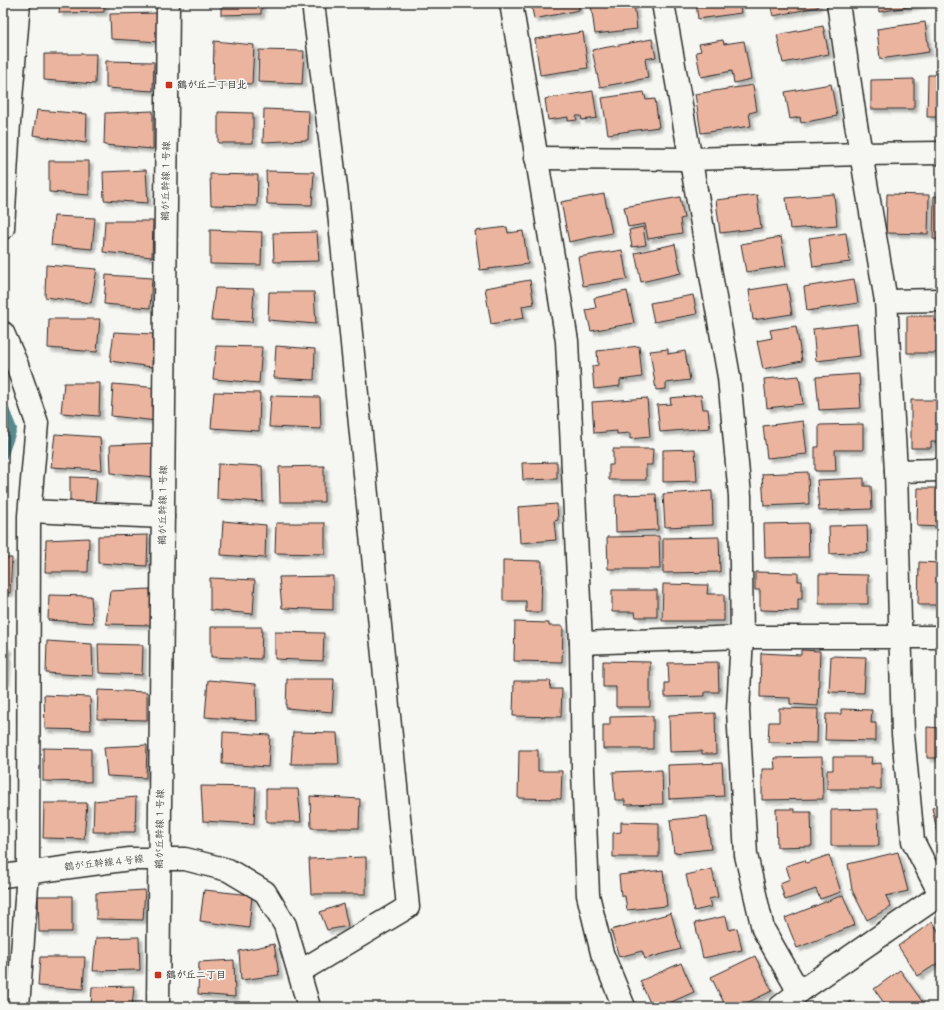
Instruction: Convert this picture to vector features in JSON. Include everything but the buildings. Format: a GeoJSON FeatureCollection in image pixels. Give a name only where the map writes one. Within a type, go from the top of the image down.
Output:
{"type":"FeatureCollection","features":[{"type":"Feature","properties":{"kind":"street"},"geometry":{"type":"LineString","coordinates":[[3,228],[9,123],[19,3]]}},
{"type":"Feature","properties":{"kind":"street","name":"鶴が丘幹線１号線"},"geometry":{"type":"LineString","coordinates":[[158,1007],[168,3]]}},
{"type":"Feature","properties":{"kind":"street"},"geometry":{"type":"LineString","coordinates":[[299,972],[408,908],[338,203],[313,3]]}},
{"type":"Feature","properties":{"kind":"street"},"geometry":{"type":"LineString","coordinates":[[511,3],[567,341],[581,643],[583,771],[588,895],[602,953],[624,1007]]}},
{"type":"Feature","properties":{"kind":"street"},"geometry":{"type":"LineString","coordinates":[[663,3],[729,376],[740,496],[742,637],[738,710],[746,855],[764,929],[799,992]]}},
{"type":"Feature","properties":{"kind":"street"},"geometry":{"type":"LineString","coordinates":[[780,1007],[799,992],[940,895],[913,841],[903,734],[896,471],[886,301],[861,154],[838,3]]}},
{"type":"Feature","properties":{"kind":"street"},"geometry":{"type":"LineString","coordinates":[[536,158],[690,159],[941,153]]}},
{"type":"Feature","properties":{"kind":"street"},"geometry":{"type":"LineString","coordinates":[[886,301],[941,300]]}},
{"type":"Feature","properties":{"kind":"street"},"geometry":{"type":"LineString","coordinates":[[3,333],[18,366],[37,423],[30,511],[28,872],[18,1007]]}},
{"type":"Feature","properties":{"kind":"street"},"geometry":{"type":"LineString","coordinates":[[896,471],[941,470]]}},
{"type":"Feature","properties":{"kind":"street"},"geometry":{"type":"LineString","coordinates":[[30,511],[163,517]]}},
{"type":"Feature","properties":{"kind":"street"},"geometry":{"type":"LineString","coordinates":[[581,643],[742,637],[941,637]]}},
{"type":"Feature","properties":{"kind":"street","name":"鶴が丘幹線４号線"},"geometry":{"type":"LineString","coordinates":[[3,876],[130,859],[185,859],[228,870],[265,892],[285,925],[309,1007]]}},
{"type":"Feature","properties":{"kind":"waterway"},"geometry":{"type":"LineString","coordinates":[[3,404],[13,429],[3,457]]}},
{"type":"Feature","properties":{"kind":"place","name":"鶴が丘二丁目北"},"geometry":{"type":"Point","coordinates":[169,85]}},
{"type":"Feature","properties":{"kind":"place","name":"鶴が丘二丁目"},"geometry":{"type":"Point","coordinates":[158,975]}}]}
